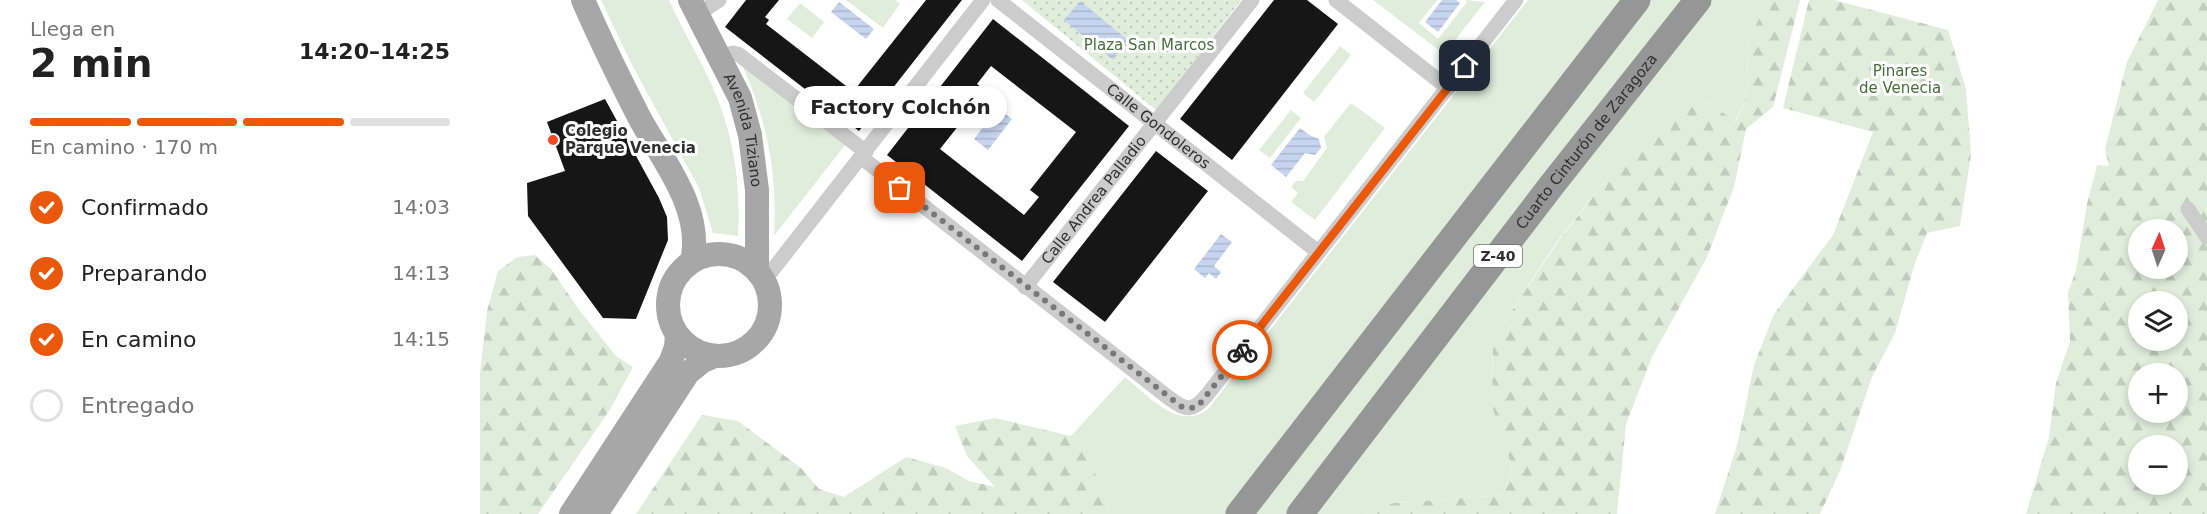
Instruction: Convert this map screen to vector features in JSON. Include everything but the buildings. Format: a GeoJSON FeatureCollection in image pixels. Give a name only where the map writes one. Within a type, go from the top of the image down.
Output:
{"type":"FeatureCollection","features":[{"type":"Feature","properties":{"kind":"highway","name":"Z-40"},"geometry":{"type":"LineString","coordinates":[[1239,514],[1637,0]]}},
{"type":"Feature","properties":{"kind":"highway","name":"Cuarto Cinturón de Zaragoza"},"geometry":{"type":"LineString","coordinates":[[1300,514],[1551,186],[1698,0]]}},
{"type":"Feature","properties":{"kind":"main road"},"geometry":{"type":"LineString","coordinates":[[582,0],[640,118],[684,198],[695,238],[693,261]]}},
{"type":"Feature","properties":{"kind":"main road","name":"Avenida Tiziano"},"geometry":{"type":"LineString","coordinates":[[693,8],[740,98],[750,135],[758,190],[761,275]]}},
{"type":"Feature","properties":{"kind":"main road"},"geometry":{"type":"LineString","coordinates":[[572,514],[671,361],[677,335],[668,308],[669,294],[674,281],[693,261],[721,254],[736,257],[761,275],[770,301],[770,313],[766,325],[760,336],[741,351],[715,356],[703,361],[688,373],[596,514]]}},
{"type":"Feature","properties":{"kind":"main road"},"geometry":{"type":"LineString","coordinates":[[677,335],[695,349],[715,356]]}},
{"type":"Feature","properties":{"kind":"street"},"geometry":{"type":"LineString","coordinates":[[693,8],[719,0]]}},
{"type":"Feature","properties":{"kind":"street"},"geometry":{"type":"LineString","coordinates":[[761,275],[864,155],[983,0]]}},
{"type":"Feature","properties":{"kind":"street","name":"Calle Gondoleros"},"geometry":{"type":"LineString","coordinates":[[998,0],[1318,252]]}},
{"type":"Feature","properties":{"kind":"street","name":"Calle Andrea Palladio"},"geometry":{"type":"LineString","coordinates":[[1025,287],[1252,0]]}},
{"type":"Feature","properties":{"kind":"street"},"geometry":{"type":"LineString","coordinates":[[1336,0],[1448,88]]}},
{"type":"Feature","properties":{"kind":"street"},"geometry":{"type":"LineString","coordinates":[[719,59],[732,53],[738,54],[1025,287],[1168,398],[1182,407],[1189,408],[1199,405],[1516,0]]}},
{"type":"Feature","properties":{"kind":"street"},"geometry":{"type":"LineString","coordinates":[[2188,209],[2207,237]]}},
{"type":"Feature","properties":{"kind":"green space"},"geometry":{"type":"Polygon","coordinates":[[[601,0],[669,0],[709,79],[730,136],[738,195],[738,236],[713,233],[699,188],[631,63],[601,0]]]}},
{"type":"Feature","properties":{"kind":"green space"},"geometry":{"type":"Polygon","coordinates":[[[846,0],[895,0],[900,4],[883,28],[846,0]]]}},
{"type":"Feature","properties":{"kind":"green space","name":"Plaza San Marcos"},"geometry":{"type":"Polygon","coordinates":[[[1022,0],[1241,0],[1156,110],[1022,0]]]}},
{"type":"Feature","properties":{"kind":"green space"},"geometry":{"type":"Polygon","coordinates":[[[1373,0],[1437,0],[1419,23],[1438,39],[1467,2],[1466,0],[1485,2],[1444,54],[1373,0]]]}},
{"type":"Feature","properties":{"kind":"green space"},"geometry":{"type":"Polygon","coordinates":[[[1528,0],[1768,0],[1750,37],[1745,102],[1735,121],[1701,99],[1619,163],[1556,243],[1493,339],[1492,406],[1512,467],[1503,495],[1383,504],[1365,514],[1107,514],[1099,483],[1071,436],[1125,377],[1153,401],[1175,414],[1197,415],[1208,409],[1528,0]]]}},
{"type":"Feature","properties":{"kind":"green space"},"geometry":{"type":"Polygon","coordinates":[[[1768,0],[1800,0],[1773,107],[1746,129],[1734,187],[1707,257],[1652,357],[1626,424],[1617,514],[1365,514],[1383,504],[1503,495],[1512,467],[1492,406],[1493,339],[1557,243],[1619,163],[1684,100],[1701,99],[1736,121],[1745,102],[1750,37],[1768,0]]]}},
{"type":"Feature","properties":{"kind":"green space","name":"Pinares de Venecia"},"geometry":{"type":"Polygon","coordinates":[[[1809,0],[1834,0],[1948,30],[1966,89],[1971,155],[1960,226],[1927,233],[1914,266],[1895,333],[1872,377],[1840,471],[1820,514],[1715,514],[1738,442],[1754,365],[1774,314],[1833,235],[1873,132],[1783,108],[1809,0]]]}},
{"type":"Feature","properties":{"kind":"green space"},"geometry":{"type":"Polygon","coordinates":[[[2158,0],[2207,0],[2207,514],[2026,514],[2049,437],[2056,383],[2070,341],[2068,293],[2076,270],[2087,204],[2097,165],[2109,166],[2105,149],[2127,62],[2158,0]]]}},
{"type":"Feature","properties":{"kind":"green space"},"geometry":{"type":"Polygon","coordinates":[[[800,3],[824,22],[812,38],[787,19],[800,3]]]}},
{"type":"Feature","properties":{"kind":"green space"},"geometry":{"type":"Polygon","coordinates":[[[1340,46],[1351,55],[1314,102],[1303,93],[1340,46]]]}},
{"type":"Feature","properties":{"kind":"green space"},"geometry":{"type":"Polygon","coordinates":[[[742,65],[845,145],[774,236],[774,191],[769,148],[758,106],[742,65]]]}},
{"type":"Feature","properties":{"kind":"green space"},"geometry":{"type":"Polygon","coordinates":[[[1351,103],[1385,128],[1315,220],[1291,202],[1298,193],[1291,187],[1296,181],[1303,181],[1327,148],[1324,137],[1351,103]]]}},
{"type":"Feature","properties":{"kind":"green space"},"geometry":{"type":"Polygon","coordinates":[[[1291,110],[1301,118],[1270,158],[1259,150],[1291,110]]]}},
{"type":"Feature","properties":{"kind":"green space"},"geometry":{"type":"Polygon","coordinates":[[[535,255],[551,269],[580,311],[616,356],[633,367],[609,411],[538,514],[480,514],[480,374],[487,311],[498,271],[517,257],[535,255]]]}},
{"type":"Feature","properties":{"kind":"green space"},"geometry":{"type":"Polygon","coordinates":[[[702,415],[738,421],[801,468],[819,489],[844,497],[906,457],[946,468],[969,481],[995,487],[967,456],[955,426],[995,418],[1071,436],[1099,483],[1107,514],[636,514],[702,415]]]}},
{"type":"Feature","properties":{"kind":"water"},"geometry":{"type":"Polygon","coordinates":[[[1442,0],[1456,0],[1460,3],[1438,32],[1425,22],[1442,0]]]}},
{"type":"Feature","properties":{"kind":"water"},"geometry":{"type":"Polygon","coordinates":[[[1080,1],[1128,40],[1113,60],[1064,20],[1080,1]]]}},
{"type":"Feature","properties":{"kind":"water"},"geometry":{"type":"Polygon","coordinates":[[[839,2],[874,29],[866,39],[831,12],[839,2]]]}},
{"type":"Feature","properties":{"kind":"water"},"geometry":{"type":"Polygon","coordinates":[[[998,108],[1012,119],[988,150],[974,139],[998,108]]]}},
{"type":"Feature","properties":{"kind":"water"},"geometry":{"type":"Polygon","coordinates":[[[1300,128],[1319,139],[1321,148],[1315,155],[1305,153],[1286,177],[1271,165],[1300,128]]]}},
{"type":"Feature","properties":{"kind":"water"},"geometry":{"type":"Polygon","coordinates":[[[1221,234],[1232,242],[1214,266],[1221,272],[1216,279],[1209,273],[1205,278],[1194,269],[1221,234]]]}},
{"type":"Feature","properties":{"kind":"way so far"},"geometry":{"type":"LineString","coordinates":[[900,188],[1182,407],[1194,408],[1199,405],[1242,350]]}},
{"type":"Feature","properties":{"kind":"place","name":"Colegio Parque Venecia"},"geometry":{"type":"Point","coordinates":[553,140]}},
{"type":"Feature","properties":{"kind":"place","name":"Factory Colchón"},"geometry":{"type":"Point","coordinates":[900,188]}},
{"type":"Feature","properties":{"kind":"route"},"geometry":{"type":"LineString","coordinates":[[1242,350],[1465,66]]}}]}
